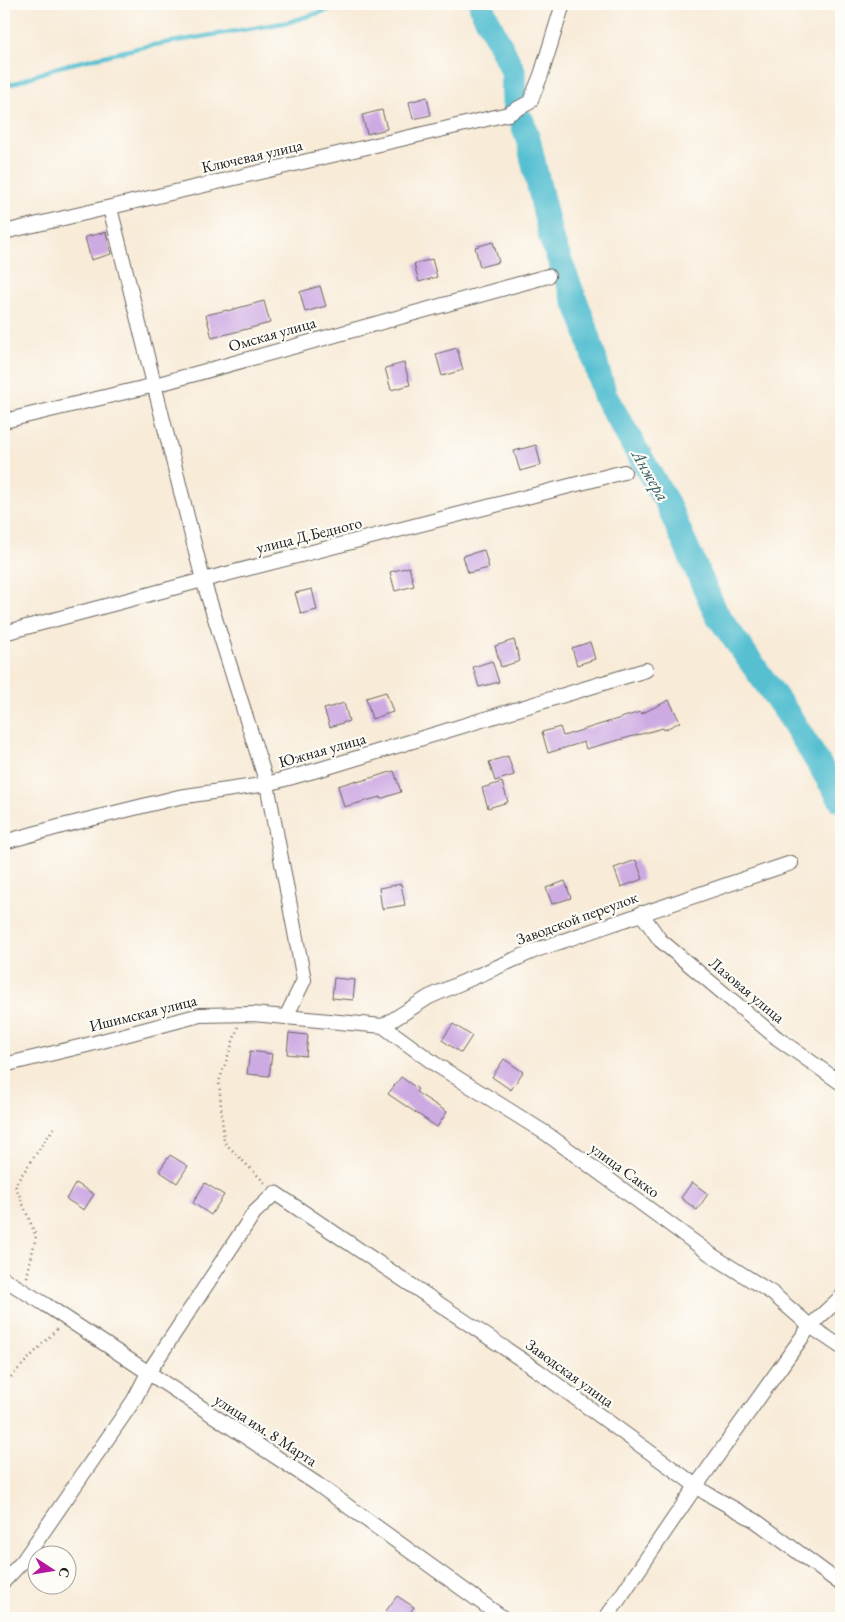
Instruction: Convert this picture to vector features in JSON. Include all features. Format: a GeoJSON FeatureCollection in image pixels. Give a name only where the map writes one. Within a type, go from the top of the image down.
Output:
{"type":"FeatureCollection","features":[{"type":"Feature","properties":{"kind":"street","name":"Ключевая улица"},"geometry":{"type":"LineString","coordinates":[[4,232],[508,114],[530,102],[541,75],[563,4]]}},
{"type":"Feature","properties":{"kind":"street"},"geometry":{"type":"LineString","coordinates":[[110,208],[203,580],[266,784],[304,980],[286,1017]]}},
{"type":"Feature","properties":{"kind":"street","name":"Омская улица"},"geometry":{"type":"LineString","coordinates":[[4,421],[155,385],[548,276]]}},
{"type":"Feature","properties":{"kind":"street","name":"улица Д.Бедного"},"geometry":{"type":"LineString","coordinates":[[4,633],[624,472]]}},
{"type":"Feature","properties":{"kind":"street","name":"Южная улица"},"geometry":{"type":"LineString","coordinates":[[4,842],[179,797],[266,784],[646,670]]}},
{"type":"Feature","properties":{"kind":"street","name":"Заводской переулок"},"geometry":{"type":"LineString","coordinates":[[383,1026],[429,997],[536,950],[791,863]]}},
{"type":"Feature","properties":{"kind":"street","name":"Лазовая улица"},"geometry":{"type":"LineString","coordinates":[[641,913],[660,940],[777,1038],[841,1084]]}},
{"type":"Feature","properties":{"kind":"street","name":"Ишимская улица"},"geometry":{"type":"LineString","coordinates":[[4,1065],[200,1015],[253,1014],[383,1026]]}},
{"type":"Feature","properties":{"kind":"street","name":"улица Сакко"},"geometry":{"type":"LineString","coordinates":[[383,1026],[435,1064],[547,1134],[713,1256],[772,1293],[810,1326],[841,1347]]}},
{"type":"Feature","properties":{"kind":"street"},"geometry":{"type":"LineString","coordinates":[[4,1581],[23,1561],[134,1400],[148,1373],[254,1212],[275,1193]]}},
{"type":"Feature","properties":{"kind":"street","name":"Заводская улица"},"geometry":{"type":"LineString","coordinates":[[275,1193],[537,1370],[706,1493],[756,1521],[841,1584]]}},
{"type":"Feature","properties":{"kind":"street","name":"улица им. 8 Марта"},"geometry":{"type":"LineString","coordinates":[[4,1278],[317,1484],[503,1618]]}},
{"type":"Feature","properties":{"kind":"street"},"geometry":{"type":"LineString","coordinates":[[606,1618],[696,1486],[810,1326],[841,1297]]}},
{"type":"Feature","properties":{"kind":"path"},"geometry":{"type":"LineString","coordinates":[[253,1014],[241,1020],[219,1082],[224,1142],[275,1193]]}},
{"type":"Feature","properties":{"kind":"path"},"geometry":{"type":"LineString","coordinates":[[24,1291],[36,1236],[16,1185],[55,1126]]}},
{"type":"Feature","properties":{"kind":"path"},"geometry":{"type":"LineString","coordinates":[[4,1384],[67,1319]]}},
{"type":"Feature","properties":{"kind":"building"},"geometry":{"type":"Polygon","coordinates":[[[427,97],[431,115],[413,119],[409,102],[427,97]]]}},
{"type":"Feature","properties":{"kind":"building"},"geometry":{"type":"Polygon","coordinates":[[[382,110],[387,129],[367,134],[362,115],[382,110]]]}},
{"type":"Feature","properties":{"kind":"building"},"geometry":{"type":"Polygon","coordinates":[[[106,232],[111,254],[91,260],[85,237],[106,232]]]}},
{"type":"Feature","properties":{"kind":"building"},"geometry":{"type":"Polygon","coordinates":[[[493,242],[499,262],[480,267],[475,247],[493,242]]]}},
{"type":"Feature","properties":{"kind":"building"},"geometry":{"type":"Polygon","coordinates":[[[432,259],[437,277],[419,282],[414,264],[432,259]]]}},
{"type":"Feature","properties":{"kind":"building"},"geometry":{"type":"Polygon","coordinates":[[[320,286],[326,306],[305,312],[300,292],[320,286]]]}},
{"type":"Feature","properties":{"kind":"building"},"geometry":{"type":"Polygon","coordinates":[[[264,301],[270,323],[212,338],[206,315],[264,301]]]}},
{"type":"Feature","properties":{"kind":"building"},"geometry":{"type":"Polygon","coordinates":[[[457,348],[463,370],[442,376],[436,354],[457,348]]]}},
{"type":"Feature","properties":{"kind":"building"},"geometry":{"type":"Polygon","coordinates":[[[404,363],[410,385],[391,390],[385,368],[404,363]]]}},
{"type":"Feature","properties":{"kind":"building"},"geometry":{"type":"Polygon","coordinates":[[[536,445],[541,465],[520,471],[514,451],[536,445]]]}},
{"type":"Feature","properties":{"kind":"building"},"geometry":{"type":"Polygon","coordinates":[[[484,550],[489,568],[468,573],[463,556],[484,550]]]}},
{"type":"Feature","properties":{"kind":"building"},"geometry":{"type":"Polygon","coordinates":[[[409,567],[414,586],[395,591],[390,572],[409,567]]]}},
{"type":"Feature","properties":{"kind":"building"},"geometry":{"type":"Polygon","coordinates":[[[312,589],[317,610],[301,614],[295,593],[312,589]]]}},
{"type":"Feature","properties":{"kind":"building"},"geometry":{"type":"Polygon","coordinates":[[[514,640],[520,661],[501,667],[495,646],[514,640]]]}},
{"type":"Feature","properties":{"kind":"building"},"geometry":{"type":"Polygon","coordinates":[[[590,642],[595,659],[577,665],[572,648],[590,642]]]}},
{"type":"Feature","properties":{"kind":"building"},"geometry":{"type":"Polygon","coordinates":[[[492,661],[499,682],[479,687],[473,667],[492,661]]]}},
{"type":"Feature","properties":{"kind":"building"},"geometry":{"type":"Polygon","coordinates":[[[386,692],[393,712],[372,719],[366,698],[386,692]]]}},
{"type":"Feature","properties":{"kind":"building"},"geometry":{"type":"Polygon","coordinates":[[[669,700],[680,722],[664,730],[663,728],[586,749],[584,742],[548,753],[542,732],[560,727],[563,736],[640,712],[641,714],[669,700]]]}},
{"type":"Feature","properties":{"kind":"building"},"geometry":{"type":"Polygon","coordinates":[[[344,703],[349,721],[330,727],[324,709],[344,703]]]}},
{"type":"Feature","properties":{"kind":"building"},"geometry":{"type":"Polygon","coordinates":[[[508,756],[514,775],[495,781],[489,762],[508,756]]]}},
{"type":"Feature","properties":{"kind":"building"},"geometry":{"type":"Polygon","coordinates":[[[394,771],[401,792],[344,807],[338,786],[394,771]]]}},
{"type":"Feature","properties":{"kind":"building"},"geometry":{"type":"Polygon","coordinates":[[[502,782],[508,802],[488,808],[482,788],[502,782]]]}},
{"type":"Feature","properties":{"kind":"building"},"geometry":{"type":"Polygon","coordinates":[[[636,860],[643,879],[621,887],[614,868],[636,860]]]}},
{"type":"Feature","properties":{"kind":"building"},"geometry":{"type":"Polygon","coordinates":[[[565,881],[571,898],[552,904],[546,888],[565,881]]]}},
{"type":"Feature","properties":{"kind":"building"},"geometry":{"type":"Polygon","coordinates":[[[401,884],[405,905],[382,909],[379,888],[401,884]]]}},
{"type":"Feature","properties":{"kind":"building"},"geometry":{"type":"Polygon","coordinates":[[[334,978],[355,980],[353,1000],[332,998],[334,978]]]}},
{"type":"Feature","properties":{"kind":"building"},"geometry":{"type":"Polygon","coordinates":[[[453,1024],[472,1036],[461,1053],[442,1040],[453,1024]]]}},
{"type":"Feature","properties":{"kind":"building"},"geometry":{"type":"Polygon","coordinates":[[[289,1033],[308,1035],[306,1056],[287,1054],[289,1033]]]}},
{"type":"Feature","properties":{"kind":"building"},"geometry":{"type":"Polygon","coordinates":[[[250,1051],[272,1054],[269,1076],[247,1074],[250,1051]]]}},
{"type":"Feature","properties":{"kind":"building"},"geometry":{"type":"Polygon","coordinates":[[[504,1059],[523,1072],[511,1090],[492,1077],[504,1059]]]}},
{"type":"Feature","properties":{"kind":"building"},"geometry":{"type":"Polygon","coordinates":[[[401,1077],[418,1089],[416,1092],[447,1112],[437,1127],[388,1094],[401,1077]]]}},
{"type":"Feature","properties":{"kind":"building"},"geometry":{"type":"Polygon","coordinates":[[[170,1155],[188,1166],[177,1183],[159,1171],[170,1155]]]}},
{"type":"Feature","properties":{"kind":"building"},"geometry":{"type":"Polygon","coordinates":[[[692,1182],[708,1194],[697,1210],[681,1198],[692,1182]]]}},
{"type":"Feature","properties":{"kind":"building"},"geometry":{"type":"Polygon","coordinates":[[[76,1183],[94,1194],[84,1210],[66,1199],[76,1183]]]}},
{"type":"Feature","properties":{"kind":"building"},"geometry":{"type":"Polygon","coordinates":[[[205,1183],[224,1195],[211,1215],[193,1203],[205,1183]]]}},
{"type":"Feature","properties":{"kind":"building"},"geometry":{"type":"Polygon","coordinates":[[[397,1596],[414,1607],[406,1618],[395,1618],[386,1611],[397,1596]]]}},
{"type":"Feature","properties":{"kind":"waterway"},"geometry":{"type":"LineString","coordinates":[[4,87],[58,67],[142,47],[289,22],[347,4]]}},
{"type":"Feature","properties":{"kind":"waterway","name":"Анжера"},"geometry":{"type":"LineString","coordinates":[[481,4],[513,71],[514,102]]}},
{"type":"Feature","properties":{"kind":"waterway","name":"Анжера"},"geometry":{"type":"LineString","coordinates":[[522,121],[529,143],[551,238],[585,326],[605,396],[667,503],[716,613],[790,717],[841,800]]}}]}
